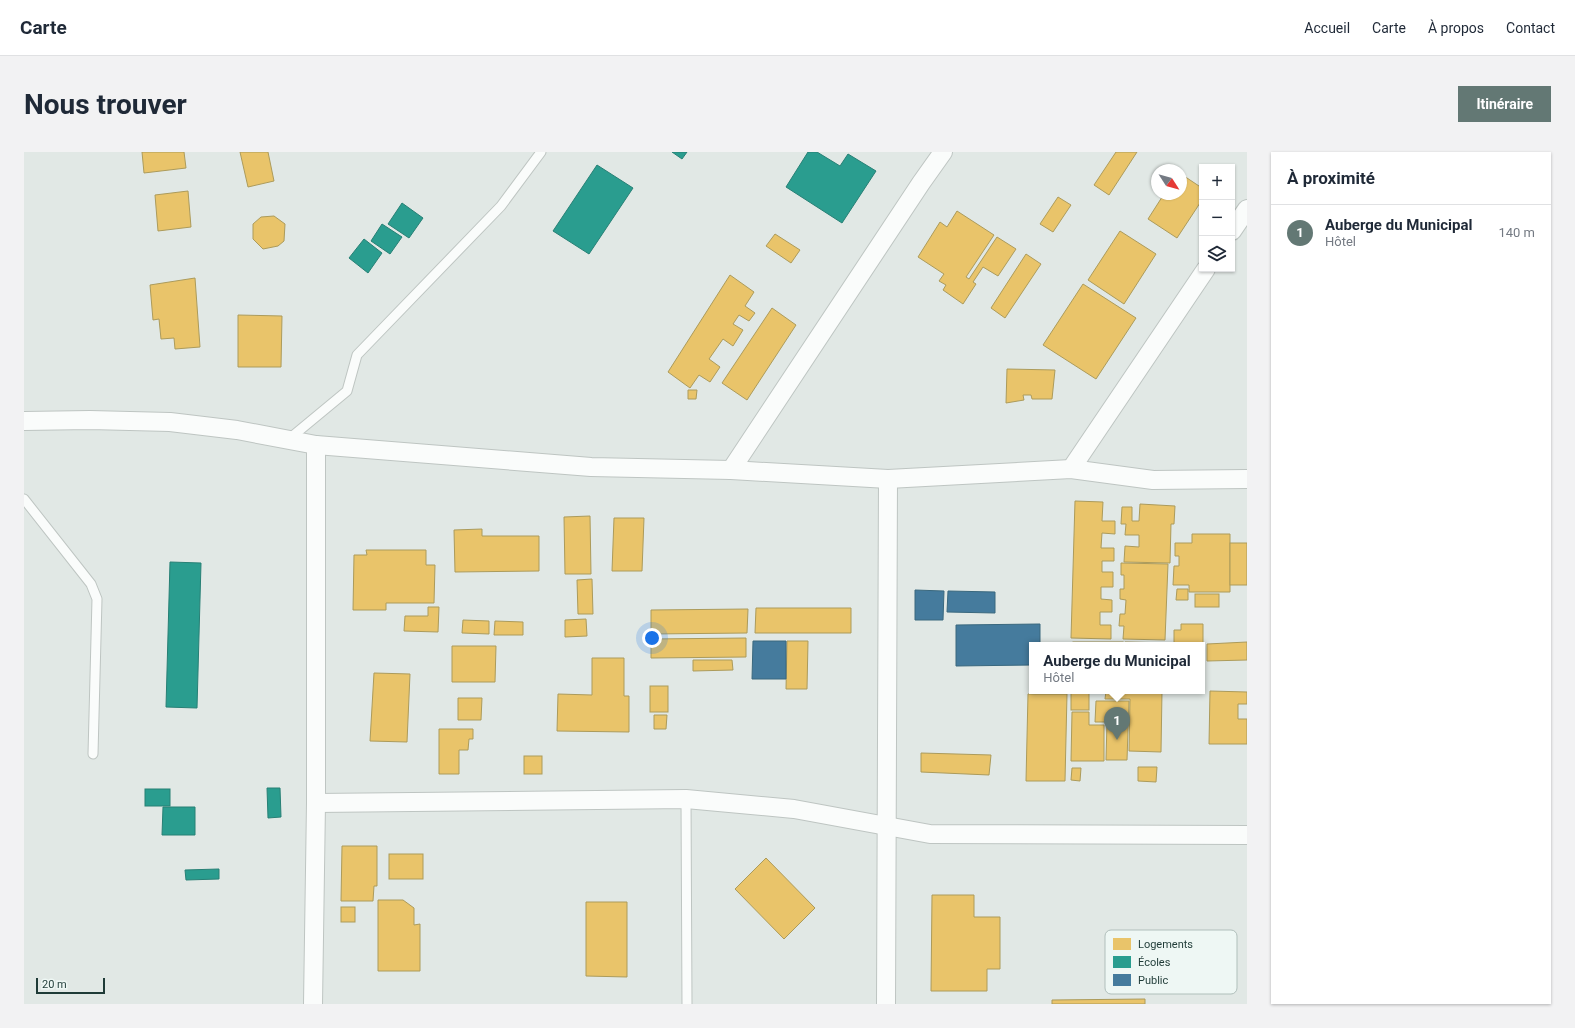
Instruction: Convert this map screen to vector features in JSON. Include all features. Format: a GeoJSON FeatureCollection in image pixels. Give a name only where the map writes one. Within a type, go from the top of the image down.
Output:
{"type":"FeatureCollection","features":[{"type":"Feature","properties":{"kind":"street"},"geometry":{"type":"LineString","coordinates":[[731,470],[912,196],[943,152]]}},
{"type":"Feature","properties":{"kind":"street"},"geometry":{"type":"LineString","coordinates":[[1235,227],[1247,209]]}},
{"type":"Feature","properties":{"kind":"street"},"geometry":{"type":"LineString","coordinates":[[1071,469],[1204,272]]}},
{"type":"Feature","properties":{"kind":"street"},"geometry":{"type":"LineString","coordinates":[[24,421],[90,420],[170,422],[237,430],[316,445],[591,467],[731,470],[888,479],[1071,469],[1153,480],[1247,479]]}},
{"type":"Feature","properties":{"kind":"street"},"geometry":{"type":"LineString","coordinates":[[313,1004],[316,803],[316,445]]}},
{"type":"Feature","properties":{"kind":"street"},"geometry":{"type":"LineString","coordinates":[[886,1004],[888,479]]}},
{"type":"Feature","properties":{"kind":"street"},"geometry":{"type":"LineString","coordinates":[[316,803],[686,799],[794,809],[930,834],[1247,836]]}},
{"type":"Feature","properties":{"kind":"lane"},"geometry":{"type":"LineString","coordinates":[[288,439],[347,391],[357,355],[501,206],[542,152]]}},
{"type":"Feature","properties":{"kind":"lane"},"geometry":{"type":"LineString","coordinates":[[24,499],[91,584],[97,599],[93,754]]}},
{"type":"Feature","properties":{"kind":"lane"},"geometry":{"type":"LineString","coordinates":[[686,799],[687,1004]]}},
{"type":"Feature","properties":{"kind":"building: Logements"},"geometry":{"type":"Polygon","coordinates":[[[142,152],[184,152],[186,168],[144,173],[142,152]]]}},
{"type":"Feature","properties":{"kind":"building: Logements"},"geometry":{"type":"Polygon","coordinates":[[[240,152],[268,152],[274,181],[248,187],[240,152]]]}},
{"type":"Feature","properties":{"kind":"building: Logements"},"geometry":{"type":"Polygon","coordinates":[[[1116,152],[1137,152],[1109,195],[1094,185],[1116,152]]]}},
{"type":"Feature","properties":{"kind":"building: Logements"},"geometry":{"type":"Polygon","coordinates":[[[1187,178],[1199,186],[1199,205],[1177,238],[1148,219],[1160,200],[1187,200],[1187,178]]]}},
{"type":"Feature","properties":{"kind":"building: Logements"},"geometry":{"type":"Polygon","coordinates":[[[188,191],[191,227],[158,231],[155,195],[188,191]]]}},
{"type":"Feature","properties":{"kind":"building: Logements"},"geometry":{"type":"Polygon","coordinates":[[[1058,197],[1071,205],[1053,232],[1040,224],[1058,197]]]}},
{"type":"Feature","properties":{"kind":"building: Logements"},"geometry":{"type":"Polygon","coordinates":[[[957,211],[994,235],[966,277],[969,279],[997,237],[1016,249],[998,276],[983,267],[973,282],[976,284],[963,304],[943,290],[946,285],[939,281],[944,274],[918,257],[940,222],[947,227],[957,211]]]}},
{"type":"Feature","properties":{"kind":"building: Logements"},"geometry":{"type":"Polygon","coordinates":[[[274,216],[285,224],[284,241],[278,246],[263,249],[253,239],[253,224],[261,217],[274,216]]]}},
{"type":"Feature","properties":{"kind":"building: Logements"},"geometry":{"type":"Polygon","coordinates":[[[1120,231],[1156,254],[1124,304],[1088,280],[1120,231]]]}},
{"type":"Feature","properties":{"kind":"building: Logements"},"geometry":{"type":"Polygon","coordinates":[[[775,234],[800,250],[791,263],[766,246],[775,234]]]}},
{"type":"Feature","properties":{"kind":"building: Logements"},"geometry":{"type":"Polygon","coordinates":[[[1026,254],[1041,264],[1005,318],[991,308],[1026,254]]]}},
{"type":"Feature","properties":{"kind":"building: Logements"},"geometry":{"type":"Polygon","coordinates":[[[730,275],[754,292],[745,306],[755,313],[749,321],[739,315],[733,324],[743,330],[733,346],[723,339],[709,359],[720,367],[710,382],[699,375],[690,388],[668,372],[730,275]]]}},
{"type":"Feature","properties":{"kind":"building: Logements"},"geometry":{"type":"Polygon","coordinates":[[[195,278],[200,347],[175,349],[174,338],[161,339],[159,319],[153,320],[150,285],[195,278]]]}},
{"type":"Feature","properties":{"kind":"building: Logements"},"geometry":{"type":"Polygon","coordinates":[[[1083,284],[1136,318],[1096,379],[1043,345],[1083,284]]]}},
{"type":"Feature","properties":{"kind":"building: Logements"},"geometry":{"type":"Polygon","coordinates":[[[772,308],[796,325],[747,400],[722,383],[772,308]]]}},
{"type":"Feature","properties":{"kind":"building: Logements"},"geometry":{"type":"Polygon","coordinates":[[[238,315],[282,316],[281,367],[238,367],[238,315]]]}},
{"type":"Feature","properties":{"kind":"building: Logements"},"geometry":{"type":"Polygon","coordinates":[[[1007,369],[1055,370],[1052,399],[1032,399],[1031,395],[1023,395],[1024,400],[1006,403],[1007,369]]]}},
{"type":"Feature","properties":{"kind":"building: Logements"},"geometry":{"type":"Polygon","coordinates":[[[688,390],[697,390],[696,399],[688,399],[688,390]]]}},
{"type":"Feature","properties":{"kind":"building: Logements"},"geometry":{"type":"Polygon","coordinates":[[[1075,501],[1103,502],[1102,521],[1115,521],[1115,534],[1102,533],[1101,548],[1114,548],[1114,561],[1102,561],[1102,572],[1113,572],[1113,587],[1101,587],[1101,599],[1112,600],[1112,612],[1100,612],[1100,625],[1111,625],[1111,639],[1071,638],[1075,501]]]}},
{"type":"Feature","properties":{"kind":"building: Logements"},"geometry":{"type":"Polygon","coordinates":[[[1140,504],[1175,506],[1174,524],[1171,524],[1170,563],[1124,562],[1125,546],[1139,547],[1139,535],[1125,535],[1126,524],[1121,524],[1122,507],[1132,507],[1132,521],[1139,521],[1140,504]]]}},
{"type":"Feature","properties":{"kind":"building: Logements"},"geometry":{"type":"Polygon","coordinates":[[[590,516],[591,574],[565,574],[564,517],[590,516]]]}},
{"type":"Feature","properties":{"kind":"building: Logements"},"geometry":{"type":"Polygon","coordinates":[[[614,518],[644,518],[642,571],[612,571],[614,518]]]}},
{"type":"Feature","properties":{"kind":"building: Logements"},"geometry":{"type":"Polygon","coordinates":[[[482,529],[482,536],[539,536],[539,571],[455,572],[454,530],[482,529]]]}},
{"type":"Feature","properties":{"kind":"building: Logements"},"geometry":{"type":"Polygon","coordinates":[[[1192,534],[1230,534],[1230,592],[1189,592],[1189,585],[1173,585],[1174,566],[1179,566],[1179,556],[1175,556],[1175,543],[1192,543],[1192,534]]]}},
{"type":"Feature","properties":{"kind":"building: Logements"},"geometry":{"type":"Polygon","coordinates":[[[1230,543],[1247,543],[1247,585],[1230,585],[1230,543]]]}},
{"type":"Feature","properties":{"kind":"building: Logements"},"geometry":{"type":"Polygon","coordinates":[[[366,550],[426,550],[426,565],[435,565],[434,603],[386,603],[386,610],[353,610],[354,555],[367,555],[366,550]]]}},
{"type":"Feature","properties":{"kind":"building: Logements"},"geometry":{"type":"Polygon","coordinates":[[[1121,563],[1168,564],[1165,640],[1123,639],[1124,626],[1119,626],[1120,614],[1125,614],[1126,600],[1120,599],[1120,589],[1124,589],[1124,575],[1121,575],[1121,563]]]}},
{"type":"Feature","properties":{"kind":"building: Logements"},"geometry":{"type":"Polygon","coordinates":[[[592,579],[593,614],[578,614],[577,580],[592,579]]]}},
{"type":"Feature","properties":{"kind":"building: Logements"},"geometry":{"type":"Polygon","coordinates":[[[1177,589],[1188,589],[1188,600],[1176,600],[1177,589]]]}},
{"type":"Feature","properties":{"kind":"building: Logements"},"geometry":{"type":"Polygon","coordinates":[[[1195,594],[1219,594],[1219,607],[1195,607],[1195,594]]]}},
{"type":"Feature","properties":{"kind":"building: Logements"},"geometry":{"type":"Polygon","coordinates":[[[428,607],[439,607],[438,632],[404,631],[405,616],[428,616],[428,607]]]}},
{"type":"Feature","properties":{"kind":"building: Logements"},"geometry":{"type":"Polygon","coordinates":[[[756,608],[851,608],[851,633],[755,633],[756,608]]]}},
{"type":"Feature","properties":{"kind":"building: Logements"},"geometry":{"type":"Polygon","coordinates":[[[748,609],[747,633],[651,634],[651,610],[748,609]]]}},
{"type":"Feature","properties":{"kind":"building: Logements"},"geometry":{"type":"Polygon","coordinates":[[[586,619],[587,636],[565,637],[565,620],[586,619]]]}},
{"type":"Feature","properties":{"kind":"building: Logements"},"geometry":{"type":"Polygon","coordinates":[[[463,620],[489,621],[489,634],[462,633],[463,620]]]}},
{"type":"Feature","properties":{"kind":"building: Logements"},"geometry":{"type":"Polygon","coordinates":[[[495,621],[523,622],[523,635],[494,635],[495,621]]]}},
{"type":"Feature","properties":{"kind":"building: Logements"},"geometry":{"type":"Polygon","coordinates":[[[1181,624],[1203,624],[1203,642],[1174,642],[1174,630],[1181,630],[1181,624]]]}},
{"type":"Feature","properties":{"kind":"building: Logements"},"geometry":{"type":"Polygon","coordinates":[[[746,638],[746,657],[651,658],[651,639],[746,638]]]}},
{"type":"Feature","properties":{"kind":"building: Logements"},"geometry":{"type":"Polygon","coordinates":[[[787,641],[808,641],[807,689],[786,689],[787,641]]]}},
{"type":"Feature","properties":{"kind":"building: Logements"},"geometry":{"type":"Polygon","coordinates":[[[1247,642],[1247,660],[1207,661],[1207,644],[1247,642]]]}},
{"type":"Feature","properties":{"kind":"building: Logements"},"geometry":{"type":"Polygon","coordinates":[[[452,646],[496,646],[495,682],[452,682],[452,646]]]}},
{"type":"Feature","properties":{"kind":"building: Logements"},"geometry":{"type":"Polygon","coordinates":[[[592,658],[624,658],[624,696],[629,696],[629,732],[557,731],[558,694],[592,695],[592,658]]]}},
{"type":"Feature","properties":{"kind":"building: Logements"},"geometry":{"type":"Polygon","coordinates":[[[693,660],[732,660],[733,670],[693,671],[693,660]]]}},
{"type":"Feature","properties":{"kind":"building: Logements"},"geometry":{"type":"Polygon","coordinates":[[[374,673],[410,674],[407,742],[370,741],[374,673]]]}},
{"type":"Feature","properties":{"kind":"building: Logements"},"geometry":{"type":"Polygon","coordinates":[[[650,686],[668,686],[668,712],[650,712],[650,686]]]}},
{"type":"Feature","properties":{"kind":"building: Logements"},"geometry":{"type":"Polygon","coordinates":[[[1210,691],[1247,692],[1247,704],[1238,704],[1238,719],[1247,719],[1247,744],[1209,744],[1210,691]]]}},
{"type":"Feature","properties":{"kind":"building: Logements"},"geometry":{"type":"Polygon","coordinates":[[[1028,694],[1067,694],[1065,781],[1026,781],[1028,694]]]}},
{"type":"Feature","properties":{"kind":"building: Logements"},"geometry":{"type":"Polygon","coordinates":[[[1071,694],[1089,694],[1089,710],[1071,710],[1071,694]]]}},
{"type":"Feature","properties":{"kind":"building: Logements"},"geometry":{"type":"Polygon","coordinates":[[[1106,694],[1162,694],[1161,752],[1129,751],[1130,699],[1105,699],[1106,694]]]}},
{"type":"Feature","properties":{"kind":"building: Logements"},"geometry":{"type":"Polygon","coordinates":[[[458,698],[482,698],[481,720],[458,720],[458,698]]]}},
{"type":"Feature","properties":{"kind":"building: Logements"},"geometry":{"type":"Polygon","coordinates":[[[1096,701],[1129,701],[1127,760],[1106,760],[1107,722],[1095,722],[1096,701]]]}},
{"type":"Feature","properties":{"kind":"building: Logements"},"geometry":{"type":"Polygon","coordinates":[[[1072,712],[1089,712],[1089,725],[1104,725],[1104,761],[1071,761],[1072,712]]]}},
{"type":"Feature","properties":{"kind":"building: Logements"},"geometry":{"type":"Polygon","coordinates":[[[654,715],[667,715],[666,729],[654,729],[654,715]]]}},
{"type":"Feature","properties":{"kind":"building: Logements"},"geometry":{"type":"Polygon","coordinates":[[[439,729],[473,729],[473,739],[469,739],[468,750],[459,750],[459,774],[439,774],[439,729]]]}},
{"type":"Feature","properties":{"kind":"building: Logements"},"geometry":{"type":"Polygon","coordinates":[[[921,753],[991,755],[989,775],[921,772],[921,753]]]}},
{"type":"Feature","properties":{"kind":"building: Logements"},"geometry":{"type":"Polygon","coordinates":[[[524,756],[542,756],[542,774],[524,774],[524,756]]]}},
{"type":"Feature","properties":{"kind":"building: Logements"},"geometry":{"type":"Polygon","coordinates":[[[1138,767],[1157,767],[1156,782],[1138,781],[1138,767]]]}},
{"type":"Feature","properties":{"kind":"building: Logements"},"geometry":{"type":"Polygon","coordinates":[[[1072,768],[1081,768],[1080,781],[1071,780],[1072,768]]]}},
{"type":"Feature","properties":{"kind":"building: Logements"},"geometry":{"type":"Polygon","coordinates":[[[342,846],[377,846],[377,886],[374,886],[373,901],[341,901],[342,846]]]}},
{"type":"Feature","properties":{"kind":"building: Logements"},"geometry":{"type":"Polygon","coordinates":[[[389,854],[423,854],[423,879],[389,879],[389,854]]]}},
{"type":"Feature","properties":{"kind":"building: Logements"},"geometry":{"type":"Polygon","coordinates":[[[766,858],[815,908],[784,939],[735,889],[766,858]]]}},
{"type":"Feature","properties":{"kind":"building: Logements"},"geometry":{"type":"Polygon","coordinates":[[[932,895],[974,895],[974,917],[1000,917],[1000,969],[987,969],[987,991],[931,991],[932,895]]]}},
{"type":"Feature","properties":{"kind":"building: Logements"},"geometry":{"type":"Polygon","coordinates":[[[378,900],[403,900],[414,908],[414,925],[420,924],[420,971],[378,971],[378,900]]]}},
{"type":"Feature","properties":{"kind":"building: Logements"},"geometry":{"type":"Polygon","coordinates":[[[586,902],[627,902],[627,977],[586,976],[586,902]]]}},
{"type":"Feature","properties":{"kind":"building: Logements"},"geometry":{"type":"Polygon","coordinates":[[[341,907],[355,907],[355,922],[341,922],[341,907]]]}},
{"type":"Feature","properties":{"kind":"building: Logements"},"geometry":{"type":"Polygon","coordinates":[[[1145,999],[1145,1004],[1052,1004],[1052,1000],[1145,999]]]}},
{"type":"Feature","properties":{"kind":"building: Écoles"},"geometry":{"type":"Polygon","coordinates":[[[672,152],[687,152],[682,159],[672,152]]]}},
{"type":"Feature","properties":{"kind":"building: Écoles"},"geometry":{"type":"Polygon","coordinates":[[[808,152],[817,152],[840,166],[848,154],[876,171],[842,223],[786,187],[808,152]]]}},
{"type":"Feature","properties":{"kind":"building: Écoles"},"geometry":{"type":"Polygon","coordinates":[[[597,165],[633,188],[589,254],[553,231],[597,165]]]}},
{"type":"Feature","properties":{"kind":"building: Écoles"},"geometry":{"type":"Polygon","coordinates":[[[402,203],[423,218],[409,238],[388,224],[402,203]]]}},
{"type":"Feature","properties":{"kind":"building: Écoles"},"geometry":{"type":"Polygon","coordinates":[[[382,224],[402,237],[390,254],[371,241],[382,224]]]}},
{"type":"Feature","properties":{"kind":"building: Écoles"},"geometry":{"type":"Polygon","coordinates":[[[364,239],[382,253],[368,273],[349,258],[364,239]]]}},
{"type":"Feature","properties":{"kind":"building: Écoles"},"geometry":{"type":"Polygon","coordinates":[[[170,562],[201,563],[197,708],[166,707],[170,562]]]}},
{"type":"Feature","properties":{"kind":"building: Écoles"},"geometry":{"type":"Polygon","coordinates":[[[267,788],[280,788],[281,817],[268,818],[267,788]]]}},
{"type":"Feature","properties":{"kind":"building: Écoles"},"geometry":{"type":"Polygon","coordinates":[[[145,789],[170,789],[170,806],[145,806],[145,789]]]}},
{"type":"Feature","properties":{"kind":"building: Écoles"},"geometry":{"type":"Polygon","coordinates":[[[163,807],[195,807],[195,835],[162,835],[163,807]]]}},
{"type":"Feature","properties":{"kind":"building: Écoles"},"geometry":{"type":"Polygon","coordinates":[[[219,869],[219,879],[186,880],[185,870],[219,869]]]}},
{"type":"Feature","properties":{"kind":"building: Public"},"geometry":{"type":"Polygon","coordinates":[[[915,590],[944,591],[943,620],[915,620],[915,590]]]}},
{"type":"Feature","properties":{"kind":"building: Public"},"geometry":{"type":"Polygon","coordinates":[[[948,591],[995,592],[995,613],[947,612],[948,591]]]}},
{"type":"Feature","properties":{"kind":"building: Public"},"geometry":{"type":"Polygon","coordinates":[[[1040,624],[1040,642],[1029,642],[1029,665],[956,666],[956,625],[1040,624]]]}},
{"type":"Feature","properties":{"kind":"building: Public"},"geometry":{"type":"Polygon","coordinates":[[[753,641],[786,641],[786,679],[752,679],[753,641]]]}},
{"type":"Feature","properties":{"kind":"place","name":"Auberge du Municipal"},"geometry":{"type":"Point","coordinates":[1117,740]}}]}
